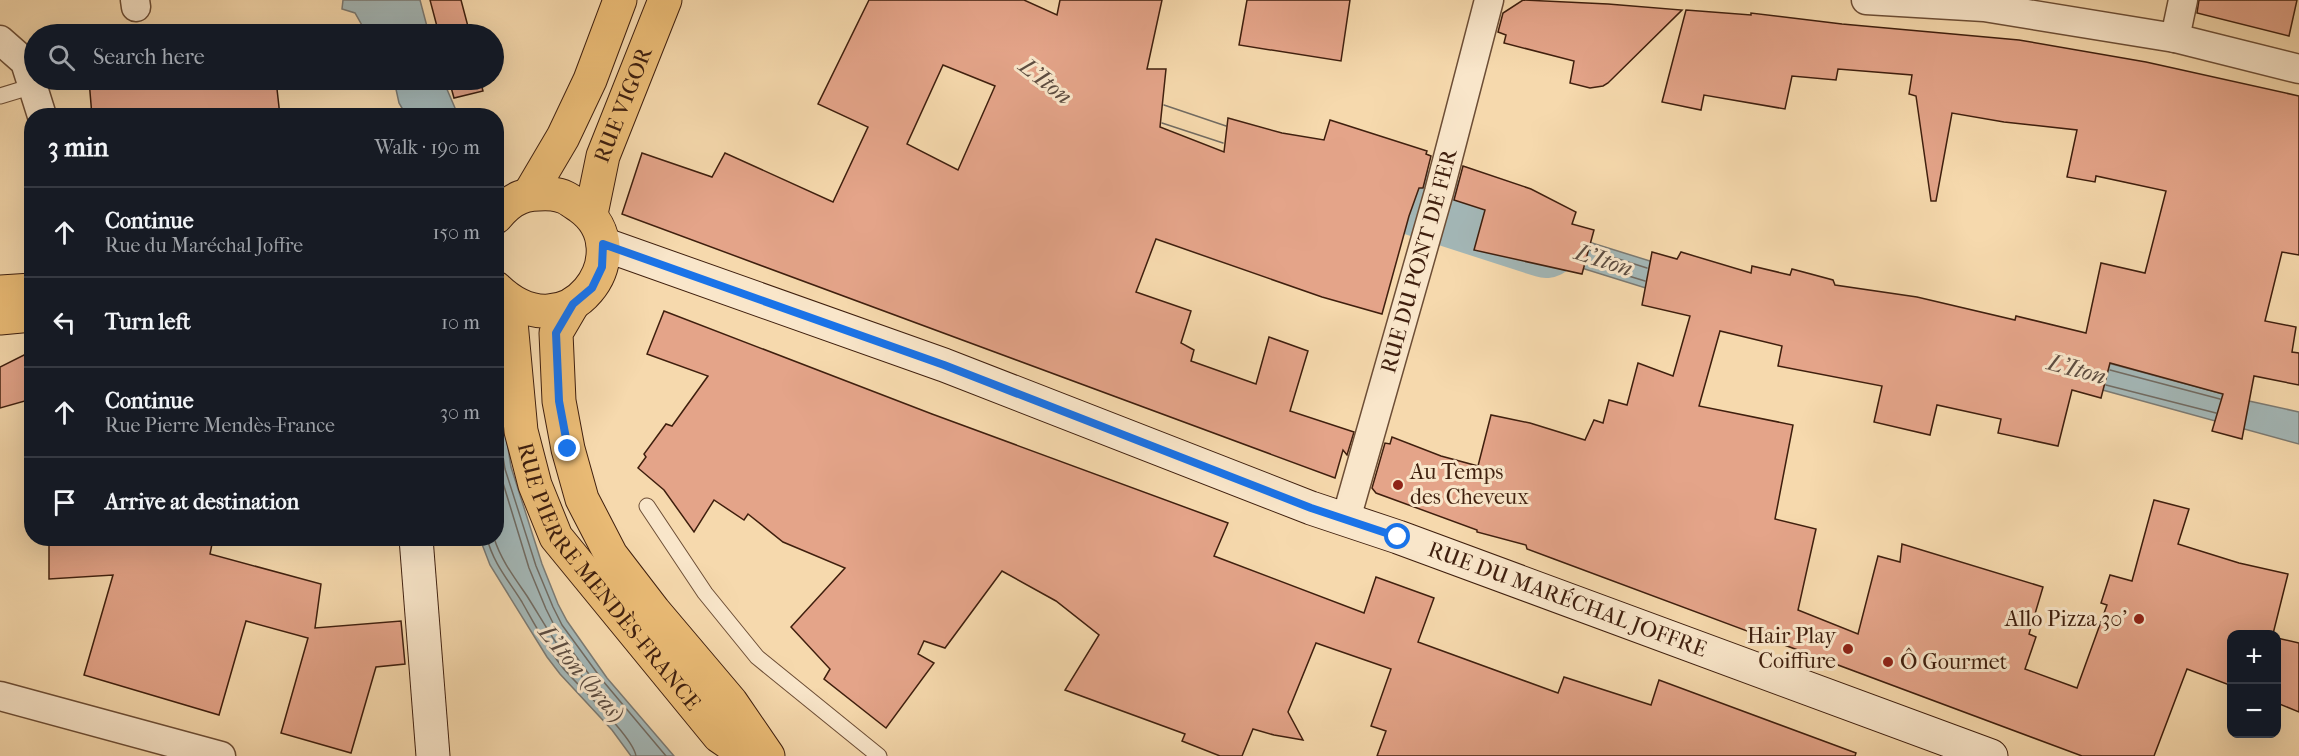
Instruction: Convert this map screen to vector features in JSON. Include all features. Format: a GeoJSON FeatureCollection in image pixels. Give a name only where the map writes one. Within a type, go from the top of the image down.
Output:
{"type":"FeatureCollection","features":[{"type":"Feature","properties":{"kind":"main road","name":"RUE VIGOR"},"geometry":{"type":"LineString","coordinates":[[530,193],[563,137],[590,80],[620,0]]}},
{"type":"Feature","properties":{"kind":"main road","name":"RUE VIGOR"},"geometry":{"type":"LineString","coordinates":[[591,214],[603,156],[665,0]]}},
{"type":"Feature","properties":{"kind":"main road"},"geometry":{"type":"LineString","coordinates":[[504,208],[530,193],[564,195],[591,214],[603,244],[602,267],[592,288],[573,304],[557,310],[540,312],[524,309],[504,295]]}},
{"type":"Feature","properties":{"kind":"main road","name":"RUE DU MARÉCHAL JOFFRE"},"geometry":{"type":"LineString","coordinates":[[603,244],[944,365],[1311,508],[1410,541],[1991,756]]}},
{"type":"Feature","properties":{"kind":"main road"},"geometry":{"type":"LineString","coordinates":[[0,292],[24,290]]}},
{"type":"Feature","properties":{"kind":"main road","name":"RUE PIERRE MENDÈS-FRANCE"},"geometry":{"type":"LineString","coordinates":[[504,302],[521,431],[535,485],[556,537],[719,736],[748,756]]}},
{"type":"Feature","properties":{"kind":"main road","name":"RUE PIERRE MENDÈS-FRANCE"},"geometry":{"type":"LineString","coordinates":[[573,304],[556,333],[559,401],[568,449],[582,499],[611,555],[654,611],[731,702],[768,756]]}},
{"type":"Feature","properties":{"kind":"main road"},"geometry":{"type":"LineString","coordinates":[[0,318],[24,316]]}},
{"type":"Feature","properties":{"kind":"main road"},"geometry":{"type":"LineString","coordinates":[[418,546],[433,756]]}},
{"type":"Feature","properties":{"kind":"street","name":"RUE DU PONT DE FER"},"geometry":{"type":"LineString","coordinates":[[1346,519],[1439,192],[1489,0]]}},
{"type":"Feature","properties":{"kind":"street"},"geometry":{"type":"LineString","coordinates":[[1866,0],[1984,7],[2175,38],[2299,69]]}},
{"type":"Feature","properties":{"kind":"street"},"geometry":{"type":"LineString","coordinates":[[2175,38],[2183,0]]}},
{"type":"Feature","properties":{"kind":"street"},"geometry":{"type":"LineString","coordinates":[[0,40],[24,61]]}},
{"type":"Feature","properties":{"kind":"street"},"geometry":{"type":"LineString","coordinates":[[34,90],[40,108]]}},
{"type":"Feature","properties":{"kind":"street"},"geometry":{"type":"LineString","coordinates":[[0,696],[222,756]]}},
{"type":"Feature","properties":{"kind":"lane"},"geometry":{"type":"LineString","coordinates":[[0,96],[24,89]]}},
{"type":"Feature","properties":{"kind":"lane"},"geometry":{"type":"LineString","coordinates":[[647,506],[705,593],[757,657],[879,756]]}},
{"type":"Feature","properties":{"kind":"water"},"geometry":{"type":"Polygon","coordinates":[[[343,0],[420,0],[426,24],[361,24],[355,13],[342,9],[343,0]]]}},
{"type":"Feature","properties":{"kind":"water"},"geometry":{"type":"Polygon","coordinates":[[[396,90],[447,90],[455,108],[402,108],[396,90]]]}},
{"type":"Feature","properties":{"kind":"water"},"geometry":{"type":"Polygon","coordinates":[[[1460,202],[1695,275],[2082,356],[2249,401],[2299,412],[2299,444],[2088,386],[1694,303],[1453,228],[1460,202]]]}},
{"type":"Feature","properties":{"kind":"water","name":"L'Iton (bras)"},"geometry":{"type":"Polygon","coordinates":[[[504,422],[511,467],[542,564],[558,604],[567,621],[607,678],[674,756],[631,756],[612,730],[547,657],[490,565],[483,546],[504,546],[504,422]]]}},
{"type":"Feature","properties":{"kind":"building"},"geometry":{"type":"Polygon","coordinates":[[[430,0],[461,0],[467,24],[436,24],[430,0]]]}},
{"type":"Feature","properties":{"kind":"building"},"geometry":{"type":"Polygon","coordinates":[[[869,0],[1024,0],[1057,15],[1060,0],[1162,0],[1147,69],[1166,69],[1160,127],[1224,152],[1228,118],[1282,133],[1324,140],[1330,120],[1427,151],[1426,154],[1431,156],[1423,188],[1419,188],[1409,216],[1382,314],[1322,297],[1156,239],[1136,292],[1191,311],[1181,343],[1194,350],[1191,361],[1256,384],[1269,337],[1308,351],[1290,411],[1354,432],[1347,455],[1343,450],[1335,478],[622,214],[642,153],[712,177],[725,153],[833,202],[868,127],[818,104],[869,0]],[[943,65],[907,144],[958,170],[995,86],[943,65]]]}},
{"type":"Feature","properties":{"kind":"building"},"geometry":{"type":"Polygon","coordinates":[[[1247,0],[1350,0],[1341,61],[1239,45],[1247,0]]]}},
{"type":"Feature","properties":{"kind":"building"},"geometry":{"type":"Polygon","coordinates":[[[1523,0],[1682,10],[1608,83],[1590,88],[1570,83],[1574,61],[1504,43],[1506,35],[1498,32],[1503,13],[1523,0]]]}},
{"type":"Feature","properties":{"kind":"building"},"geometry":{"type":"Polygon","coordinates":[[[2199,0],[2297,0],[2289,36],[2197,13],[2199,0]]]}},
{"type":"Feature","properties":{"kind":"building"},"geometry":{"type":"Polygon","coordinates":[[[1686,10],[1751,15],[1751,13],[1842,24],[2019,40],[2146,62],[2299,96],[2299,255],[2282,252],[2265,321],[2296,327],[2292,352],[2299,353],[2299,385],[2254,376],[2242,439],[2212,431],[2223,394],[2110,363],[2101,398],[2072,390],[2058,446],[1998,433],[2001,419],[1937,405],[1930,435],[1874,422],[1882,386],[1778,366],[1782,346],[1720,331],[1699,406],[1793,425],[1775,519],[1816,529],[1798,610],[1858,634],[1878,556],[1900,562],[1902,544],[2043,587],[2029,634],[2036,637],[2025,669],[2077,688],[2107,605],[2101,603],[2110,575],[2132,581],[2154,500],[2189,509],[2178,544],[2239,563],[2288,574],[2274,630],[2227,630],[2227,684],[2187,669],[2154,756],[2082,756],[1527,549],[1526,545],[1477,532],[1477,530],[1376,493],[1372,488],[1385,443],[1390,444],[1392,437],[1441,456],[1478,466],[1491,415],[1530,423],[1585,440],[1594,420],[1603,423],[1609,400],[1627,405],[1638,363],[1673,376],[1690,316],[1642,305],[1652,252],[1677,259],[1681,252],[1751,273],[1752,266],[1790,275],[1792,269],[1833,280],[1835,285],[1917,297],[2015,320],[2016,316],[2086,333],[2101,263],[2145,273],[2166,191],[2096,176],[2095,182],[2067,177],[2077,130],[2004,122],[1952,113],[1936,201],[1931,201],[1916,96],[1909,94],[1912,75],[1838,69],[1836,80],[1792,76],[1785,109],[1704,95],[1701,110],[1662,102],[1686,10]]]}},
{"type":"Feature","properties":{"kind":"building"},"geometry":{"type":"Polygon","coordinates":[[[90,90],[277,90],[279,108],[91,108],[90,90]]]}},
{"type":"Feature","properties":{"kind":"building"},"geometry":{"type":"Polygon","coordinates":[[[452,90],[483,91],[454,98],[452,90]]]}},
{"type":"Feature","properties":{"kind":"building"},"geometry":{"type":"Polygon","coordinates":[[[1463,166],[1531,189],[1576,212],[1572,224],[1594,230],[1582,274],[1474,250],[1485,210],[1454,200],[1463,166]]]}},
{"type":"Feature","properties":{"kind":"building"},"geometry":{"type":"Polygon","coordinates":[[[664,311],[932,414],[1228,523],[1214,556],[1364,613],[1376,577],[1434,598],[1418,642],[1558,693],[1564,677],[1651,705],[1659,680],[1856,753],[1855,756],[1377,756],[1386,731],[1371,726],[1391,669],[1316,643],[1288,712],[1303,740],[1253,729],[1242,756],[1220,756],[1182,741],[1185,734],[1065,690],[1099,635],[1056,601],[1002,571],[945,648],[924,641],[918,654],[934,663],[886,728],[824,679],[830,669],[791,627],[845,568],[783,542],[748,514],[744,520],[714,500],[694,532],[664,490],[638,468],[646,457],[644,454],[666,424],[672,426],[708,376],[647,354],[664,311]]]}},
{"type":"Feature","properties":{"kind":"building"},"geometry":{"type":"Polygon","coordinates":[[[24,355],[24,401],[0,408],[0,367],[24,355]]]}},
{"type":"Feature","properties":{"kind":"building"},"geometry":{"type":"Polygon","coordinates":[[[49,546],[212,546],[210,554],[321,584],[315,628],[401,621],[405,664],[376,667],[351,753],[281,733],[308,638],[246,621],[219,715],[84,675],[113,575],[49,579],[49,546]]]}},
{"type":"Feature","properties":{"kind":"building"},"geometry":{"type":"Polygon","coordinates":[[[2281,639],[2299,643],[2299,712],[2281,705],[2281,639]]]}},
{"type":"Feature","properties":{"kind":"waterway","name":"L'Iton"},"geometry":{"type":"LineString","coordinates":[[1326,173],[1546,244]]}},
{"type":"Feature","properties":{"kind":"place","name":"Au Temps des Cheveux"},"geometry":{"type":"Point","coordinates":[1398,485]}},
{"type":"Feature","properties":{"kind":"place","name":"Allo Pizza 30'"},"geometry":{"type":"Point","coordinates":[2139,619]}},
{"type":"Feature","properties":{"kind":"place","name":"Hair Play Coiffure"},"geometry":{"type":"Point","coordinates":[1848,649]}},
{"type":"Feature","properties":{"kind":"place","name":"Ô Gourmet"},"geometry":{"type":"Point","coordinates":[1888,662]}},
{"type":"Feature","properties":{"kind":"route"},"geometry":{"type":"LineString","coordinates":[[568,449],[559,401],[556,333],[573,304],[592,288],[602,267],[603,244],[944,365],[1311,508],[1398,537]]}}]}
